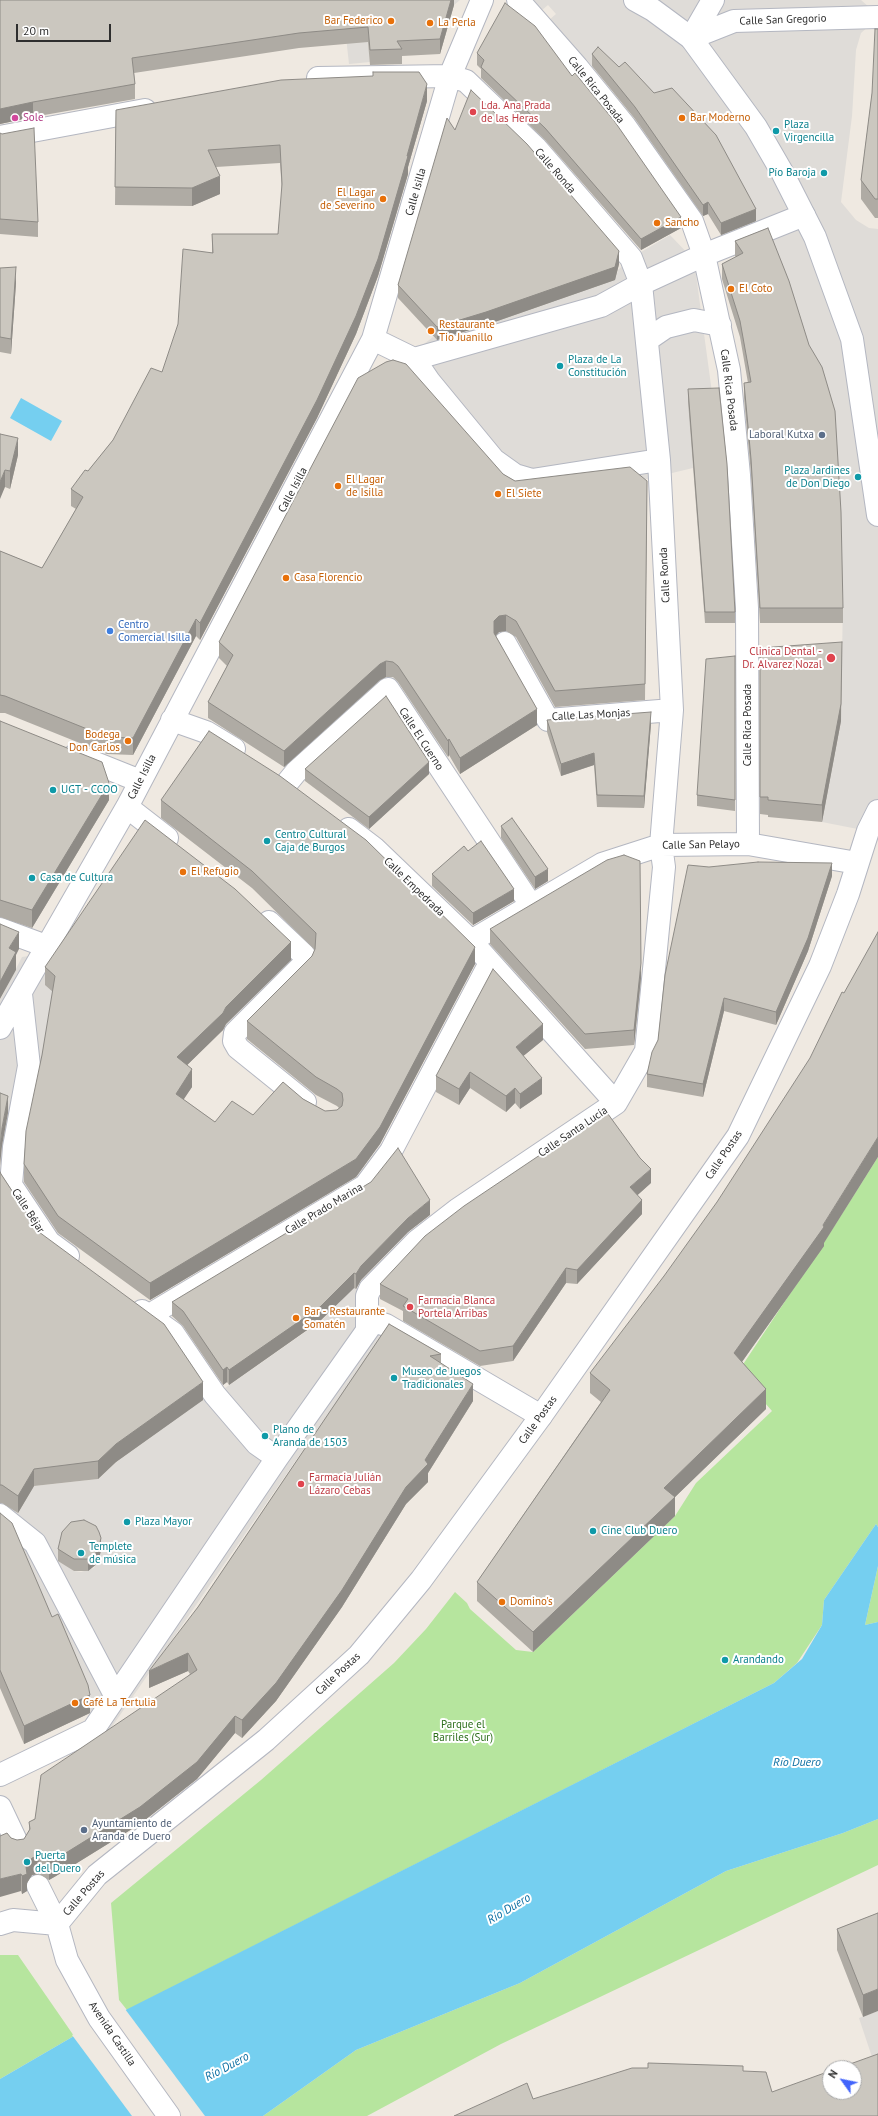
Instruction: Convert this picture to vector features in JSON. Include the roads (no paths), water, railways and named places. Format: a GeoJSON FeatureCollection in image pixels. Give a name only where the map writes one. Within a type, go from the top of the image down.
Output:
{"type":"FeatureCollection","features":[{"type":"Feature","properties":{"kind":"street","name":"Calle Isilla"},"geometry":{"type":"LineString","coordinates":[[0,1028],[21,994],[44,950],[127,807],[373,339],[450,76],[482,0]]}},
{"type":"Feature","properties":{"kind":"street","name":"Calle Rica Posada"},"geometry":{"type":"LineString","coordinates":[[518,0],[577,67],[625,126],[692,221],[704,255],[729,370],[739,475],[747,608],[748,844]]}},
{"type":"Feature","properties":{"kind":"street"},"geometry":{"type":"LineString","coordinates":[[635,0],[653,10],[691,38],[756,128],[816,237],[852,339],[878,515]]}},
{"type":"Feature","properties":{"kind":"street"},"geometry":{"type":"LineString","coordinates":[[691,38],[712,0]]}},
{"type":"Feature","properties":{"kind":"street","name":"Calle San Gregorio"},"geometry":{"type":"LineString","coordinates":[[691,38],[734,21],[878,17]]}},
{"type":"Feature","properties":{"kind":"street"},"geometry":{"type":"LineString","coordinates":[[300,81],[315,78],[359,76],[450,76]]}},
{"type":"Feature","properties":{"kind":"street","name":"Calle Ronda"},"geometry":{"type":"LineString","coordinates":[[450,76],[466,81],[536,148],[631,258],[641,284],[659,460],[672,710],[661,845],[664,867]]}},
{"type":"Feature","properties":{"kind":"street"},"geometry":{"type":"LineString","coordinates":[[0,137],[168,106]]}},
{"type":"Feature","properties":{"kind":"street"},"geometry":{"type":"LineString","coordinates":[[414,359],[601,306],[641,284],[704,255],[804,215]]}},
{"type":"Feature","properties":{"kind":"street"},"geometry":{"type":"LineString","coordinates":[[647,340],[666,327],[694,320],[720,325]]}},
{"type":"Feature","properties":{"kind":"street"},"geometry":{"type":"LineString","coordinates":[[373,339],[414,359],[429,381],[494,460],[515,475],[532,480],[659,460]]}},
{"type":"Feature","properties":{"kind":"street","name":"Calle Las Monjas"},"geometry":{"type":"LineString","coordinates":[[505,643],[548,720],[672,710]]}},
{"type":"Feature","properties":{"kind":"street","name":"Calle El Cuerno"},"geometry":{"type":"LineString","coordinates":[[287,783],[296,772],[388,689],[530,905]]}},
{"type":"Feature","properties":{"kind":"street"},"geometry":{"type":"LineString","coordinates":[[172,720],[206,732],[287,783],[306,797]]}},
{"type":"Feature","properties":{"kind":"street"},"geometry":{"type":"LineString","coordinates":[[59,749],[140,781]]}},
{"type":"Feature","properties":{"kind":"street"},"geometry":{"type":"LineString","coordinates":[[127,807],[182,850]]}},
{"type":"Feature","properties":{"kind":"street","name":"Calle Postas"},"geometry":{"type":"LineString","coordinates":[[58,1928],[97,1875],[266,1740],[359,1655],[421,1580],[541,1416],[738,1136],[820,966],[848,894],[868,831],[878,811]]}},
{"type":"Feature","properties":{"kind":"street","name":"Calle Empedrada"},"geometry":{"type":"LineString","coordinates":[[331,815],[374,848],[472,941],[616,1103]]}},
{"type":"Feature","properties":{"kind":"street","name":"Calle San Pelayo"},"geometry":{"type":"LineString","coordinates":[[472,941],[530,905],[602,864],[661,845],[748,844],[857,863]]}},
{"type":"Feature","properties":{"kind":"street","name":"Calle Santa Lucía"},"geometry":{"type":"LineString","coordinates":[[367,1329],[367,1296],[370,1289],[417,1241],[457,1210],[616,1103],[646,1051],[664,867]]}},
{"type":"Feature","properties":{"kind":"street"},"geometry":{"type":"LineString","coordinates":[[254,908],[304,955],[305,960],[303,966],[235,1033],[234,1041],[238,1048],[309,1105],[320,1111]]}},
{"type":"Feature","properties":{"kind":"street"},"geometry":{"type":"LineString","coordinates":[[0,929],[44,950]]}},
{"type":"Feature","properties":{"kind":"street","name":"Calle Prado Marina"},"geometry":{"type":"LineString","coordinates":[[148,1316],[365,1186],[490,963]]}},
{"type":"Feature","properties":{"kind":"street","name":"Calle Béjar"},"geometry":{"type":"LineString","coordinates":[[21,994],[29,1066],[21,1119],[14,1147],[11,1184],[48,1242],[86,1269]]}},
{"type":"Feature","properties":{"kind":"street"},"geometry":{"type":"LineString","coordinates":[[123,1297],[173,1333],[215,1395],[257,1444],[277,1458]]}},
{"type":"Feature","properties":{"kind":"street"},"geometry":{"type":"LineString","coordinates":[[0,1775],[93,1730],[277,1458],[367,1329],[376,1322],[386,1325],[541,1416]]}},
{"type":"Feature","properties":{"kind":"street"},"geometry":{"type":"LineString","coordinates":[[0,1515],[35,1543],[116,1697]]}},
{"type":"Feature","properties":{"kind":"street"},"geometry":{"type":"LineString","coordinates":[[0,1807],[18,1845]]}},
{"type":"Feature","properties":{"kind":"street","name":"Avenida Castilla"},"geometry":{"type":"LineString","coordinates":[[38,1886],[58,1928],[67,1960],[99,2018],[169,2116]]}},
{"type":"Feature","properties":{"kind":"street"},"geometry":{"type":"LineString","coordinates":[[0,1924],[13,1920],[58,1928]]}},
{"type":"Feature","properties":{"kind":"water"},"geometry":{"type":"Polygon","coordinates":[[[21,398],[62,421],[51,441],[10,418],[21,398]]]}},
{"type":"Feature","properties":{"kind":"water","name":"Río Duero"},"geometry":{"type":"Polygon","coordinates":[[[876,1524],[878,1527],[878,1566],[865,1625],[878,1622],[878,1819],[843,1833],[726,1871],[520,1983],[356,2050],[263,2116],[0,2116],[0,2079],[74,2036],[774,1683],[802,1659],[822,1625],[824,1600],[876,1524]]]}},
{"type":"Feature","properties":{"kind":"place","name":"Bar Federico"},"geometry":{"type":"Point","coordinates":[391,21]}},
{"type":"Feature","properties":{"kind":"place","name":"La Perla"},"geometry":{"type":"Point","coordinates":[430,23]}},
{"type":"Feature","properties":{"kind":"place","name":"Lda. Ana Prada de las Heras"},"geometry":{"type":"Point","coordinates":[473,112]}},
{"type":"Feature","properties":{"kind":"place","name":"Sole"},"geometry":{"type":"Point","coordinates":[15,118]}},
{"type":"Feature","properties":{"kind":"place","name":"Bar Moderno"},"geometry":{"type":"Point","coordinates":[682,118]}},
{"type":"Feature","properties":{"kind":"place","name":"Plaza Virgencilla"},"geometry":{"type":"Point","coordinates":[776,131]}},
{"type":"Feature","properties":{"kind":"place","name":"Pío Baroja"},"geometry":{"type":"Point","coordinates":[824,173]}},
{"type":"Feature","properties":{"kind":"place","name":"El Lagar de Severino"},"geometry":{"type":"Point","coordinates":[383,199]}},
{"type":"Feature","properties":{"kind":"place","name":"Sancho"},"geometry":{"type":"Point","coordinates":[657,223]}},
{"type":"Feature","properties":{"kind":"place","name":"El Coto"},"geometry":{"type":"Point","coordinates":[731,289]}},
{"type":"Feature","properties":{"kind":"place","name":"Restaurante Tio Juanillo"},"geometry":{"type":"Point","coordinates":[431,331]}},
{"type":"Feature","properties":{"kind":"place","name":"Plaza de La Constitución"},"geometry":{"type":"Point","coordinates":[560,366]}},
{"type":"Feature","properties":{"kind":"place","name":"Laboral Kutxa"},"geometry":{"type":"Point","coordinates":[822,435]}},
{"type":"Feature","properties":{"kind":"place","name":"Plaza Jardines de Don Diego"},"geometry":{"type":"Point","coordinates":[858,477]}},
{"type":"Feature","properties":{"kind":"place","name":"El Lagar de Isilla"},"geometry":{"type":"Point","coordinates":[338,486]}},
{"type":"Feature","properties":{"kind":"place","name":"El Siete"},"geometry":{"type":"Point","coordinates":[498,494]}},
{"type":"Feature","properties":{"kind":"place","name":"Casa Florencio"},"geometry":{"type":"Point","coordinates":[286,578]}},
{"type":"Feature","properties":{"kind":"place","name":"Centro Comercial Isilla"},"geometry":{"type":"Point","coordinates":[110,631]}},
{"type":"Feature","properties":{"kind":"place","name":"Clinica Dental - Dr. Alvarez Nozal"},"geometry":{"type":"Point","coordinates":[831,658]}},
{"type":"Feature","properties":{"kind":"place","name":"Bodega Don Carlos"},"geometry":{"type":"Point","coordinates":[128,741]}},
{"type":"Feature","properties":{"kind":"place","name":"UGT - CCOO"},"geometry":{"type":"Point","coordinates":[53,790]}},
{"type":"Feature","properties":{"kind":"place","name":"Centro Cultural Caja de Burgos"},"geometry":{"type":"Point","coordinates":[267,841]}},
{"type":"Feature","properties":{"kind":"place","name":"El Refugio"},"geometry":{"type":"Point","coordinates":[183,872]}},
{"type":"Feature","properties":{"kind":"place","name":"Casa de Cultura"},"geometry":{"type":"Point","coordinates":[32,878]}},
{"type":"Feature","properties":{"kind":"place","name":"Farmacia Blanca Portela Arribas"},"geometry":{"type":"Point","coordinates":[410,1307]}},
{"type":"Feature","properties":{"kind":"place","name":"Bar - Restaurante Somatén"},"geometry":{"type":"Point","coordinates":[296,1318]}},
{"type":"Feature","properties":{"kind":"place","name":"Museo de Juegos Tradicionales"},"geometry":{"type":"Point","coordinates":[394,1378]}},
{"type":"Feature","properties":{"kind":"place","name":"Plano de Aranda de 1503"},"geometry":{"type":"Point","coordinates":[265,1436]}},
{"type":"Feature","properties":{"kind":"place","name":"Farmacia Julián Lázaro Cebas"},"geometry":{"type":"Point","coordinates":[301,1484]}},
{"type":"Feature","properties":{"kind":"place","name":"Plaza Mayor"},"geometry":{"type":"Point","coordinates":[127,1522]}},
{"type":"Feature","properties":{"kind":"place","name":"Cine Club Duero"},"geometry":{"type":"Point","coordinates":[593,1531]}},
{"type":"Feature","properties":{"kind":"place","name":"Templete de música"},"geometry":{"type":"Point","coordinates":[81,1553]}},
{"type":"Feature","properties":{"kind":"place","name":"Domino's"},"geometry":{"type":"Point","coordinates":[502,1602]}},
{"type":"Feature","properties":{"kind":"place","name":"Arandando"},"geometry":{"type":"Point","coordinates":[725,1660]}},
{"type":"Feature","properties":{"kind":"place","name":"Café La Tertulia"},"geometry":{"type":"Point","coordinates":[75,1703]}},
{"type":"Feature","properties":{"kind":"place","name":"Ayuntamiento de Aranda de Duero"},"geometry":{"type":"Point","coordinates":[84,1830]}},
{"type":"Feature","properties":{"kind":"place","name":"Puerta del Duero"},"geometry":{"type":"Point","coordinates":[27,1862]}},
{"type":"Feature","properties":{"kind":"park label","name":"Parque el Barriles (Sur)"},"geometry":{"type":"Point","coordinates":[463,1731]}}]}
